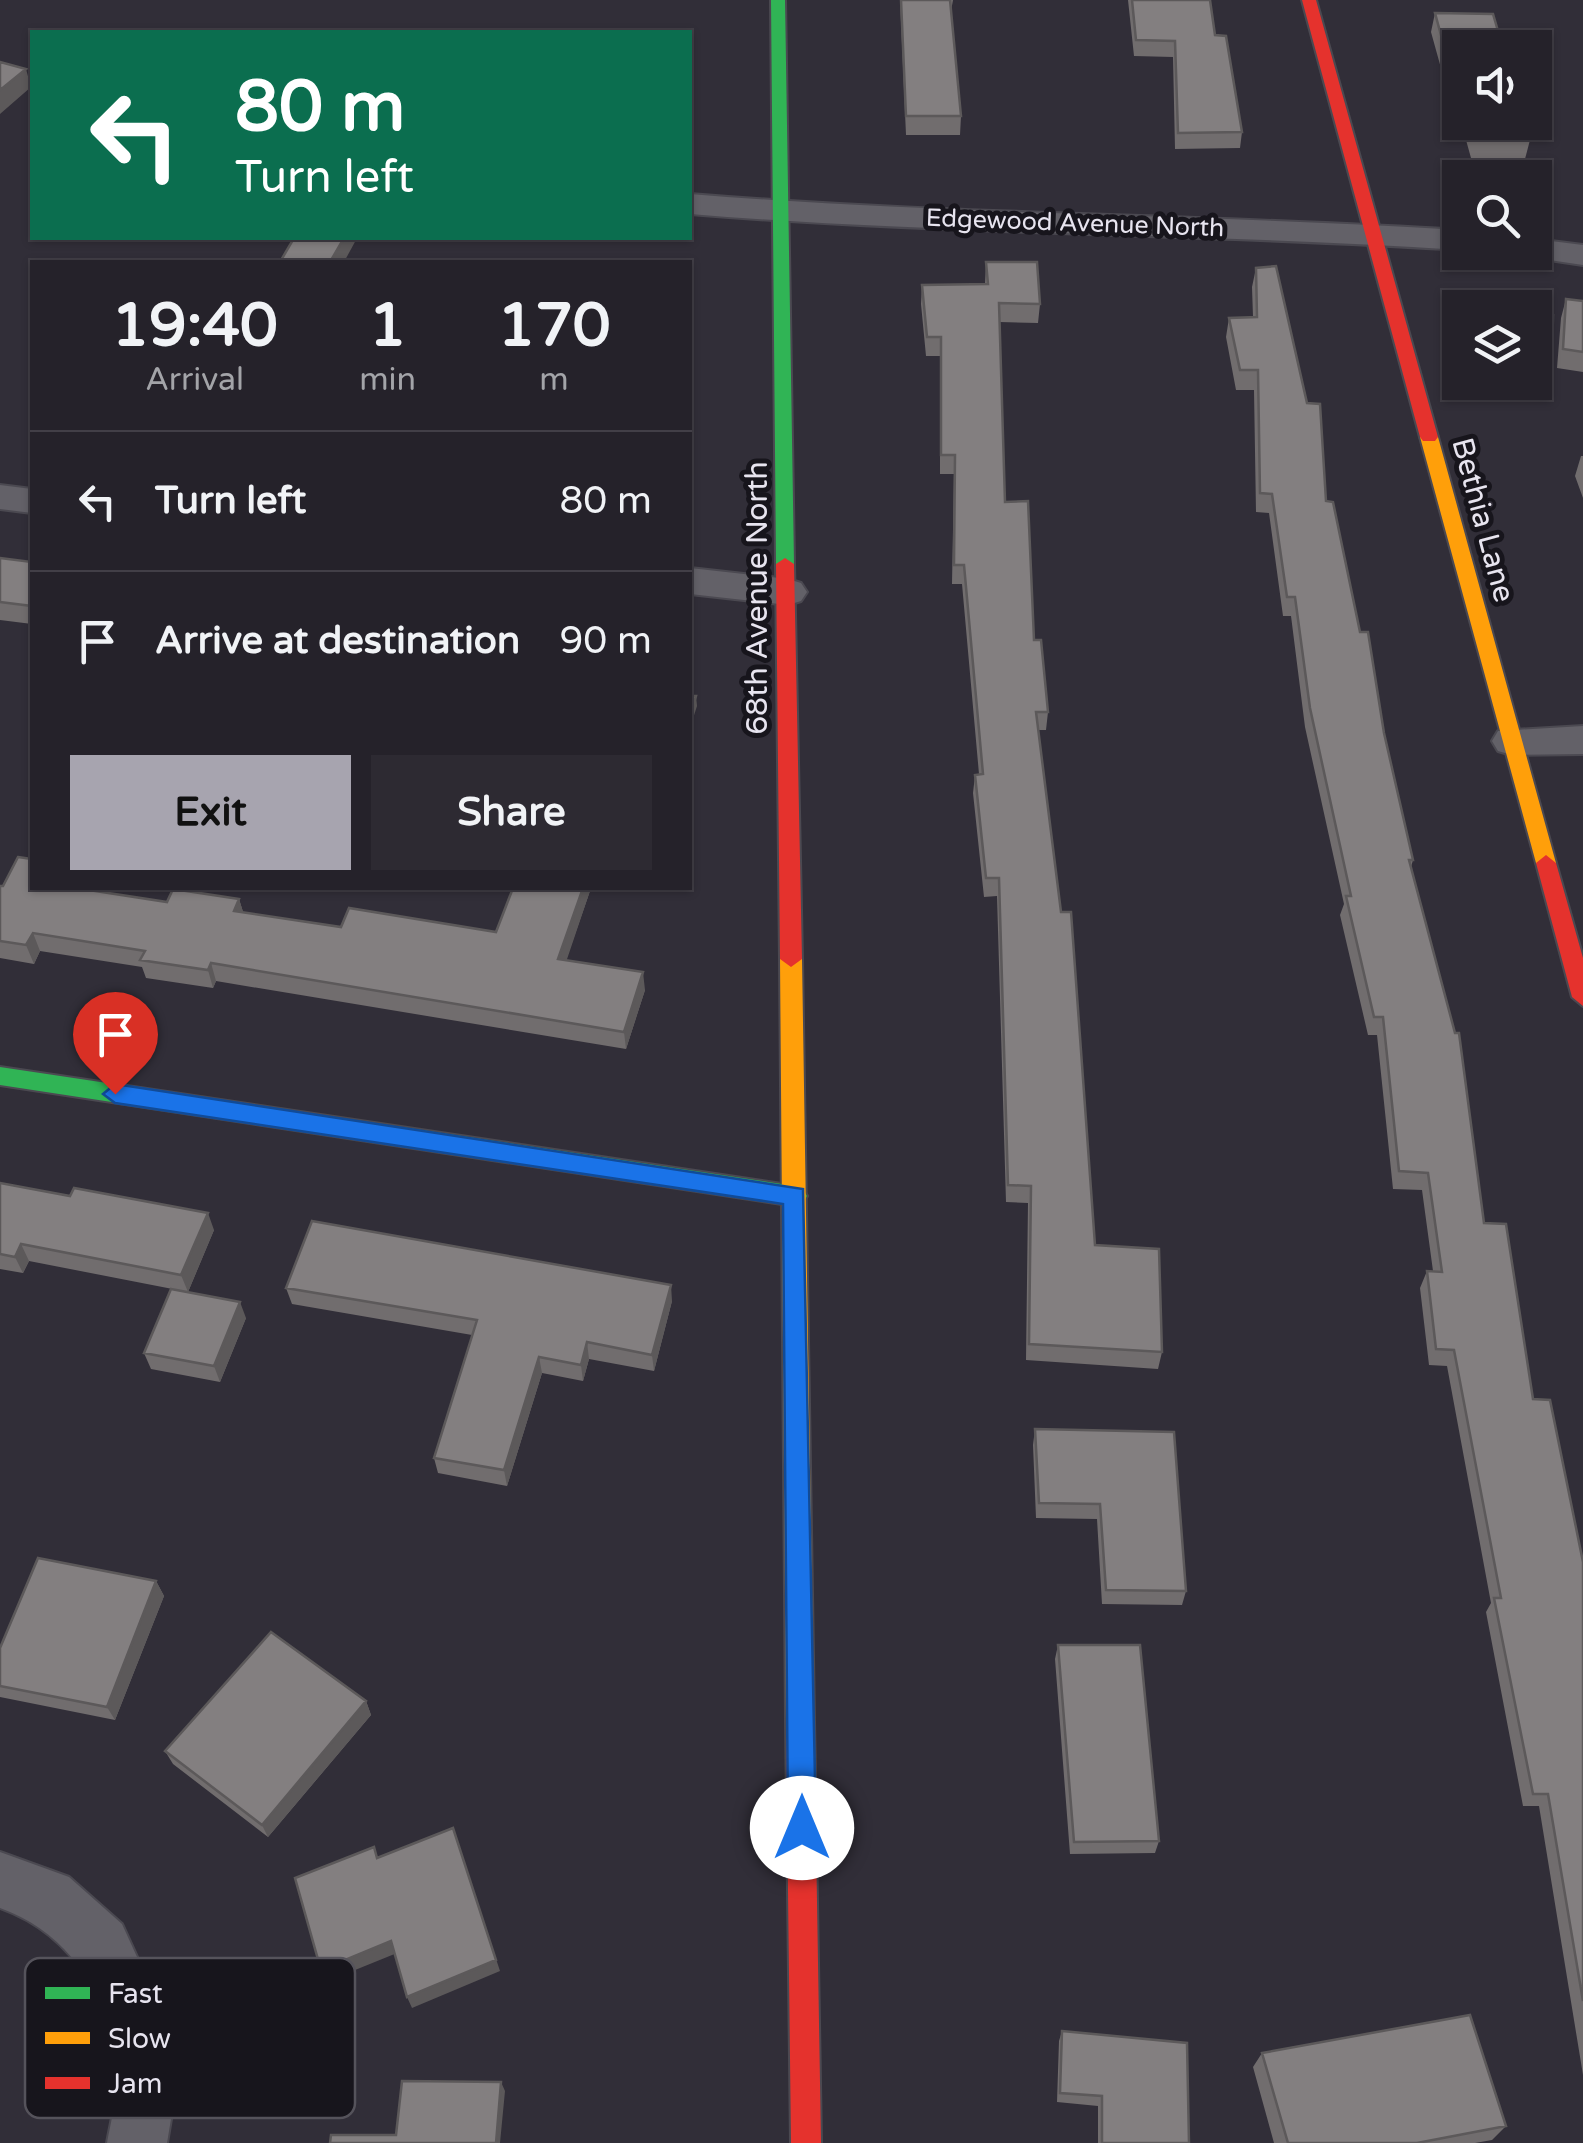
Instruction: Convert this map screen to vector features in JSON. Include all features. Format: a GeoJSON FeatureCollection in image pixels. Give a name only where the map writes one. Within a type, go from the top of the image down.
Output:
{"type":"FeatureCollection","features":[{"type":"Feature","properties":{"kind":"street","name":"68th Avenue North"},"geometry":{"type":"LineString","coordinates":[[778,0],[806,2143]]}},
{"type":"Feature","properties":{"kind":"street","name":"Bethia Lane"},"geometry":{"type":"LineString","coordinates":[[1309,0],[1583,998]]}},
{"type":"Feature","properties":{"kind":"street","name":"Edgewood Avenue North"},"geometry":{"type":"LineString","coordinates":[[692,204],[782,213],[1442,239]]}},
{"type":"Feature","properties":{"kind":"street"},"geometry":{"type":"LineString","coordinates":[[1552,251],[1583,255]]}},
{"type":"Feature","properties":{"kind":"street"},"geometry":{"type":"LineString","coordinates":[[0,497],[30,501]]}},
{"type":"Feature","properties":{"kind":"street"},"geometry":{"type":"LineString","coordinates":[[692,580],[788,592]]}},
{"type":"Feature","properties":{"kind":"street"},"geometry":{"type":"LineString","coordinates":[[1512,741],[1583,740]]}},
{"type":"Feature","properties":{"kind":"street"},"geometry":{"type":"LineString","coordinates":[[0,1076],[795,1196]]}},
{"type":"Feature","properties":{"kind":"street"},"geometry":{"type":"LineString","coordinates":[[0,1880],[49,1897],[102,1944],[108,1958]]}},
{"type":"Feature","properties":{"kind":"street"},"geometry":{"type":"LineString","coordinates":[[137,2143],[141,2118]]}},
{"type":"Feature","properties":{"kind":"building"},"geometry":{"type":"Polygon","coordinates":[[[901,0],[950,0],[961,116],[906,116],[901,0]]]}},
{"type":"Feature","properties":{"kind":"building"},"geometry":{"type":"Polygon","coordinates":[[[1132,0],[1210,0],[1215,35],[1226,36],[1242,132],[1178,133],[1175,41],[1136,40],[1132,0]]]}},
{"type":"Feature","properties":{"kind":"building"},"geometry":{"type":"Polygon","coordinates":[[[1435,13],[1493,14],[1498,30],[1442,30],[1442,39],[1435,13]]]}},
{"type":"Feature","properties":{"kind":"building"},"geometry":{"type":"Polygon","coordinates":[[[0,62],[26,69],[0,90],[0,62]]]}},
{"type":"Feature","properties":{"kind":"building"},"geometry":{"type":"Polygon","coordinates":[[[293,240],[343,240],[331,260],[281,260],[293,240]]]}},
{"type":"Feature","properties":{"kind":"building"},"geometry":{"type":"Polygon","coordinates":[[[986,262],[1037,262],[1040,304],[999,303],[1005,502],[1028,501],[1034,640],[1041,640],[1048,712],[1036,712],[1061,912],[1071,912],[1095,1245],[1159,1249],[1162,1352],[1029,1344],[1031,1186],[1008,1185],[999,878],[986,878],[975,775],[983,774],[964,565],[954,565],[955,455],[941,455],[941,337],[927,337],[922,285],[988,284],[986,262]]]}},
{"type":"Feature","properties":{"kind":"building"},"geometry":{"type":"Polygon","coordinates":[[[1276,266],[1307,403],[1320,404],[1326,501],[1333,502],[1360,632],[1368,632],[1384,733],[1413,860],[1409,860],[1455,1033],[1459,1033],[1484,1223],[1506,1224],[1533,1399],[1550,1400],[1583,1562],[1583,2001],[1548,1794],[1533,1794],[1494,1598],[1501,1598],[1454,1350],[1436,1349],[1427,1271],[1442,1272],[1428,1173],[1399,1171],[1383,1017],[1374,1017],[1346,896],[1351,896],[1310,708],[1295,597],[1287,597],[1272,494],[1260,493],[1258,370],[1240,370],[1229,318],[1257,317],[1256,268],[1276,266]]]}},
{"type":"Feature","properties":{"kind":"building"},"geometry":{"type":"Polygon","coordinates":[[[1566,299],[1583,301],[1583,352],[1563,349],[1566,299]]]}},
{"type":"Feature","properties":{"kind":"building"},"geometry":{"type":"Polygon","coordinates":[[[0,558],[30,562],[30,606],[0,602],[0,558]]]}},
{"type":"Feature","properties":{"kind":"building"},"geometry":{"type":"Polygon","coordinates":[[[18,857],[30,859],[30,890],[89,890],[167,902],[173,890],[180,890],[239,899],[234,911],[341,927],[349,908],[496,932],[512,890],[582,890],[558,959],[643,972],[624,1032],[211,963],[208,970],[140,960],[145,951],[33,933],[26,945],[0,941],[3,886],[18,857]]]}},
{"type":"Feature","properties":{"kind":"building"},"geometry":{"type":"Polygon","coordinates":[[[0,1183],[70,1196],[74,1188],[208,1213],[181,1275],[21,1244],[15,1257],[0,1254],[0,1183]]]}},
{"type":"Feature","properties":{"kind":"building"},"geometry":{"type":"Polygon","coordinates":[[[312,1221],[671,1285],[652,1355],[587,1342],[581,1365],[539,1357],[504,1470],[434,1458],[477,1320],[286,1288],[312,1221]]]}},
{"type":"Feature","properties":{"kind":"building"},"geometry":{"type":"Polygon","coordinates":[[[171,1289],[240,1302],[214,1366],[144,1353],[171,1289]]]}},
{"type":"Feature","properties":{"kind":"building"},"geometry":{"type":"Polygon","coordinates":[[[1035,1429],[1174,1432],[1186,1591],[1106,1590],[1100,1504],[1039,1503],[1035,1429]]]}},
{"type":"Feature","properties":{"kind":"building"},"geometry":{"type":"Polygon","coordinates":[[[38,1558],[156,1581],[107,1707],[0,1686],[0,1648],[38,1558]]]}},
{"type":"Feature","properties":{"kind":"building"},"geometry":{"type":"Polygon","coordinates":[[[271,1632],[366,1701],[262,1825],[165,1751],[271,1632]]]}},
{"type":"Feature","properties":{"kind":"building"},"geometry":{"type":"Polygon","coordinates":[[[1058,1645],[1140,1645],[1159,1841],[1074,1842],[1058,1645]]]}},
{"type":"Feature","properties":{"kind":"building"},"geometry":{"type":"Polygon","coordinates":[[[453,1828],[496,1960],[407,1997],[391,1941],[350,1958],[318,1958],[295,1878],[374,1847],[377,1858],[453,1828]]]}},
{"type":"Feature","properties":{"kind":"building"},"geometry":{"type":"Polygon","coordinates":[[[1470,2015],[1506,2126],[1417,2143],[1288,2143],[1262,2053],[1470,2015]]]}},
{"type":"Feature","properties":{"kind":"building"},"geometry":{"type":"Polygon","coordinates":[[[1062,2031],[1187,2043],[1189,2143],[1102,2143],[1102,2096],[1060,2093],[1062,2031]]]}},
{"type":"Feature","properties":{"kind":"building"},"geometry":{"type":"Polygon","coordinates":[[[402,2081],[501,2082],[496,2143],[330,2143],[331,2135],[396,2135],[402,2081]]]}},
{"type":"Feature","properties":{"kind":"traffic: fast"},"geometry":{"type":"LineString","coordinates":[[778,0],[785,564]]}},
{"type":"Feature","properties":{"kind":"traffic: fast"},"geometry":{"type":"LineString","coordinates":[[0,1076],[795,1196]]}},
{"type":"Feature","properties":{"kind":"traffic: slow"},"geometry":{"type":"LineString","coordinates":[[1429,437],[1546,863]]}},
{"type":"Feature","properties":{"kind":"traffic: slow"},"geometry":{"type":"LineString","coordinates":[[791,959],[800,1721]]}},
{"type":"Feature","properties":{"kind":"traffic: jam"},"geometry":{"type":"LineString","coordinates":[[1309,0],[1429,437]]}},
{"type":"Feature","properties":{"kind":"traffic: jam"},"geometry":{"type":"LineString","coordinates":[[785,564],[791,959]]}},
{"type":"Feature","properties":{"kind":"traffic: jam"},"geometry":{"type":"LineString","coordinates":[[1546,863],[1583,997]]}},
{"type":"Feature","properties":{"kind":"traffic: jam"},"geometry":{"type":"LineString","coordinates":[[800,1721],[806,2143]]}},
{"type":"Feature","properties":{"kind":"route"},"geometry":{"type":"LineString","coordinates":[[115,1094],[795,1196],[802,1828]]}}]}
